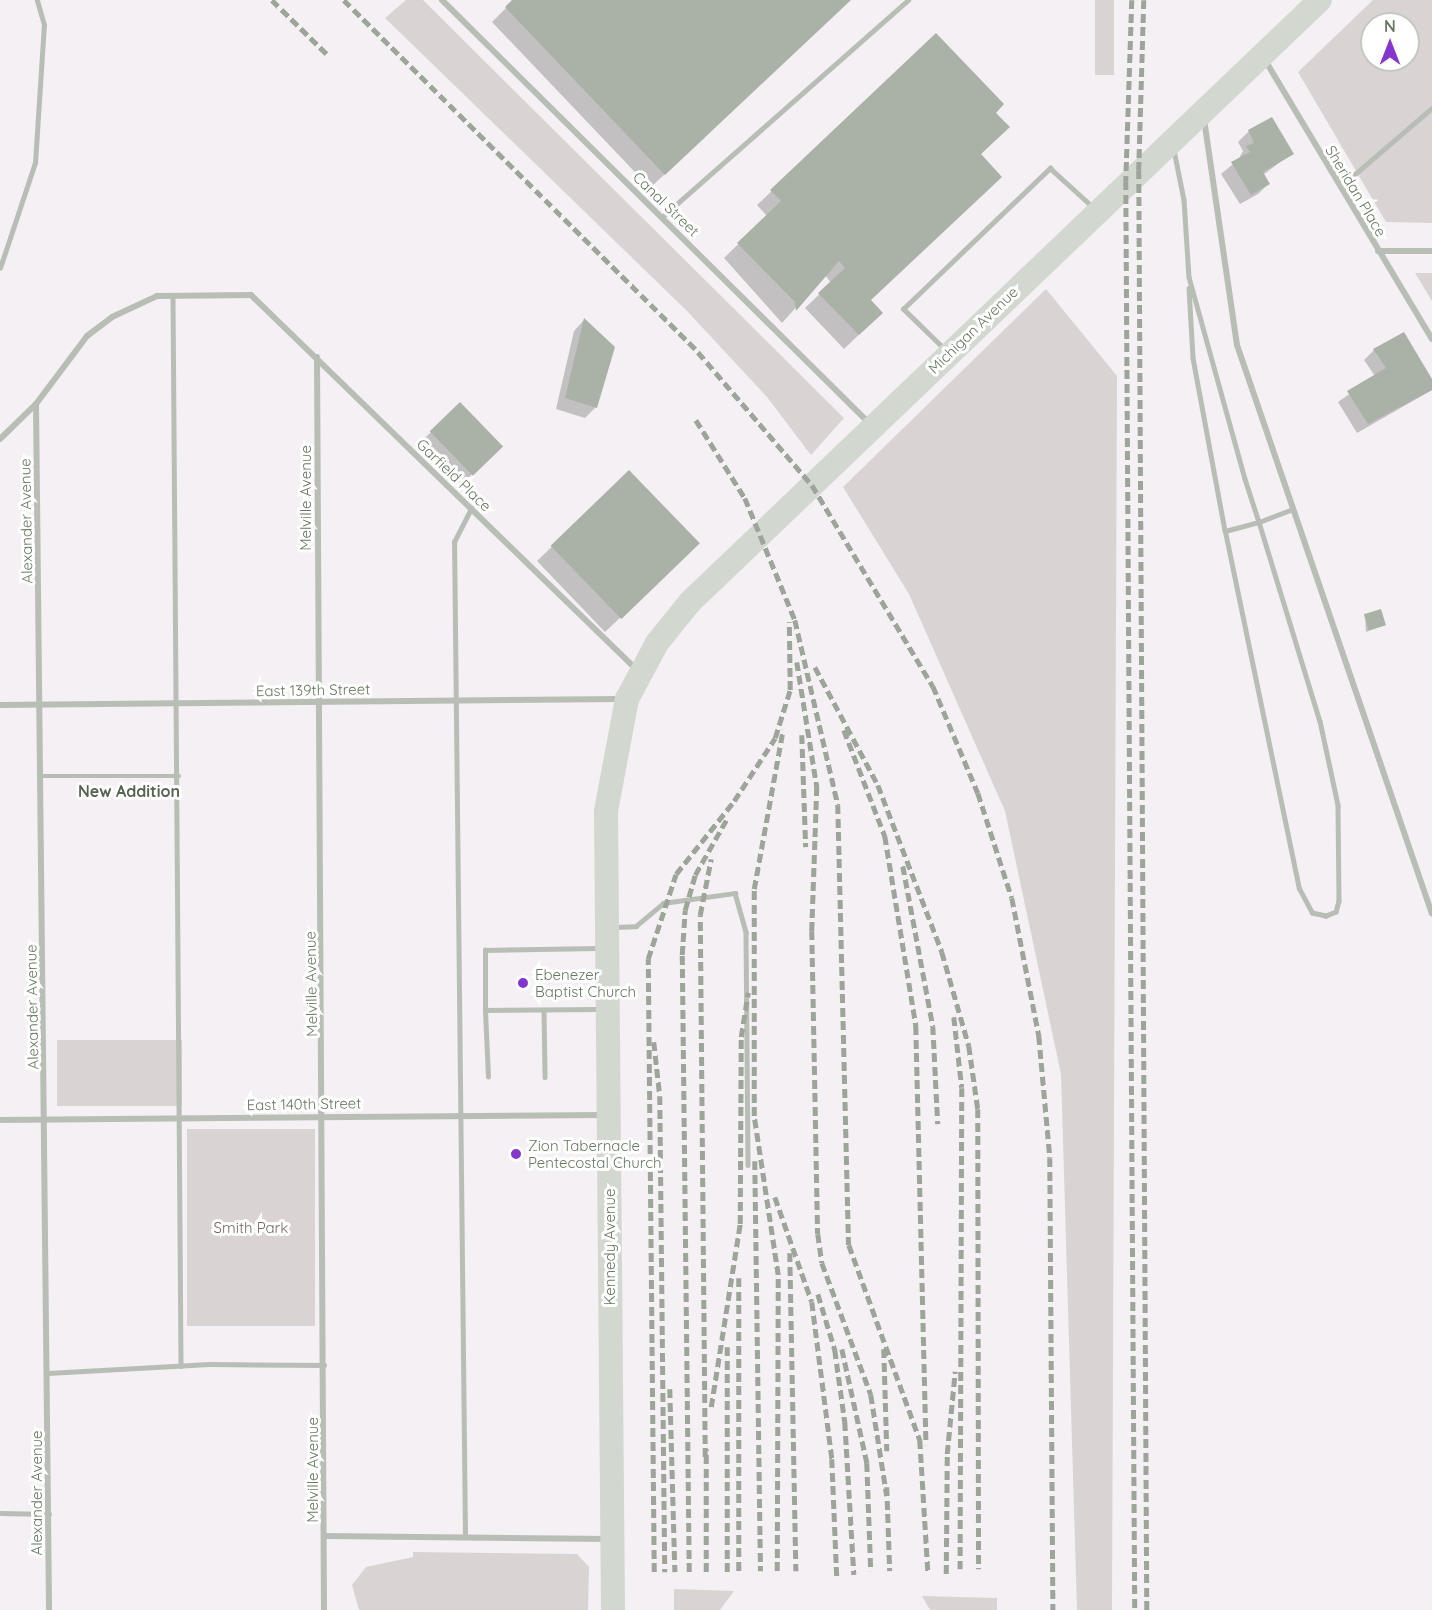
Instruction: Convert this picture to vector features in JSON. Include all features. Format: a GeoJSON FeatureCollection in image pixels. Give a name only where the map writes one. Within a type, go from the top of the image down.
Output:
{"type":"FeatureCollection","features":[{"type":"Feature","properties":{"kind":"main road","name":"Michigan Avenue"},"geometry":{"type":"LineString","coordinates":[[639,673],[690,602],[1172,138],[1320,0]]}},
{"type":"Feature","properties":{"kind":"main road","name":"Kennedy Avenue"},"geometry":{"type":"LineString","coordinates":[[613,1610],[606,811],[627,699],[639,673]]}},
{"type":"Feature","properties":{"kind":"street","name":"Canal Street"},"geometry":{"type":"LineString","coordinates":[[442,0],[872,426]]}},
{"type":"Feature","properties":{"kind":"street","name":"Sheridan Place"},"geometry":{"type":"LineString","coordinates":[[1262,55],[1432,339]]}},
{"type":"Feature","properties":{"kind":"street"},"geometry":{"type":"LineString","coordinates":[[1203,111],[1237,345],[1290,510],[1432,914]]}},
{"type":"Feature","properties":{"kind":"street"},"geometry":{"type":"LineString","coordinates":[[1378,251],[1432,251]]}},
{"type":"Feature","properties":{"kind":"street","name":"Garfield Place"},"geometry":{"type":"LineString","coordinates":[[173,296],[250,295],[317,357],[639,673]]}},
{"type":"Feature","properties":{"kind":"street"},"geometry":{"type":"LineString","coordinates":[[0,439],[36,404],[87,336],[157,296],[173,296]]}},
{"type":"Feature","properties":{"kind":"street","name":"Melville Avenue"},"geometry":{"type":"LineString","coordinates":[[317,357],[325,1116],[324,1610]]}},
{"type":"Feature","properties":{"kind":"street","name":"Alexander Avenue"},"geometry":{"type":"LineString","coordinates":[[36,404],[50,1514],[49,1610]]}},
{"type":"Feature","properties":{"kind":"street","name":"East 139th Street"},"geometry":{"type":"LineString","coordinates":[[0,705],[627,699]]}},
{"type":"Feature","properties":{"kind":"street","name":"East 140th Street"},"geometry":{"type":"LineString","coordinates":[[0,1120],[609,1114]]}},
{"type":"Feature","properties":{"kind":"street"},"geometry":{"type":"LineString","coordinates":[[325,1536],[612,1539]]}},
{"type":"Feature","properties":{"kind":"lane"},"geometry":{"type":"LineString","coordinates":[[0,268],[35,163],[44,25],[37,0]]}},
{"type":"Feature","properties":{"kind":"lane"},"geometry":{"type":"LineString","coordinates":[[662,217],[908,0]]}},
{"type":"Feature","properties":{"kind":"lane"},"geometry":{"type":"LineString","coordinates":[[1340,187],[1432,108]]}},
{"type":"Feature","properties":{"kind":"lane"},"geometry":{"type":"LineString","coordinates":[[1172,138],[1184,200],[1193,358],[1225,531],[1299,889],[1312,913],[1326,916],[1336,912],[1339,901],[1338,806],[1320,721],[1189,277]]}},
{"type":"Feature","properties":{"kind":"lane"},"geometry":{"type":"LineString","coordinates":[[948,353],[903,309],[1050,168],[1097,210]]}},
{"type":"Feature","properties":{"kind":"lane"},"geometry":{"type":"LineString","coordinates":[[173,296],[183,1118],[181,1366]]}},
{"type":"Feature","properties":{"kind":"lane"},"geometry":{"type":"LineString","coordinates":[[465,1538],[458,700],[454,542],[471,508]]}},
{"type":"Feature","properties":{"kind":"lane"},"geometry":{"type":"LineString","coordinates":[[1225,531],[1260,522],[1290,510]]}},
{"type":"Feature","properties":{"kind":"lane"},"geometry":{"type":"LineString","coordinates":[[42,776],[179,776]]}},
{"type":"Feature","properties":{"kind":"lane"},"geometry":{"type":"LineString","coordinates":[[488,1077],[485,950],[608,938],[636,926],[663,903],[735,893],[746,932],[748,1165]]}},
{"type":"Feature","properties":{"kind":"lane"},"geometry":{"type":"LineString","coordinates":[[486,1010],[608,1009]]}},
{"type":"Feature","properties":{"kind":"lane"},"geometry":{"type":"LineString","coordinates":[[544,1010],[545,1077]]}},
{"type":"Feature","properties":{"kind":"lane"},"geometry":{"type":"LineString","coordinates":[[48,1373],[181,1366],[325,1365]]}},
{"type":"Feature","properties":{"kind":"lane"},"geometry":{"type":"LineString","coordinates":[[0,1513],[50,1514]]}},
{"type":"Feature","properties":{"kind":"green space"},"geometry":{"type":"Polygon","coordinates":[[[406,0],[423,0],[844,418],[811,455],[767,397],[687,311],[385,18],[406,0]]]}},
{"type":"Feature","properties":{"kind":"green space"},"geometry":{"type":"Polygon","coordinates":[[[1095,0],[1114,0],[1114,75],[1095,75],[1095,0]]]}},
{"type":"Feature","properties":{"kind":"green space"},"geometry":{"type":"Polygon","coordinates":[[[1373,0],[1432,0],[1432,223],[1386,222],[1298,72],[1360,12],[1360,72],[1420,72],[1420,12],[1360,12],[1373,0]]]}},
{"type":"Feature","properties":{"kind":"green space"},"geometry":{"type":"Polygon","coordinates":[[[1415,273],[1432,273],[1432,301],[1415,273]]]}},
{"type":"Feature","properties":{"kind":"green space"},"geometry":{"type":"Polygon","coordinates":[[[1046,289],[1117,376],[1112,1610],[1077,1610],[1061,1074],[1005,811],[909,594],[843,487],[1046,289]]]}},
{"type":"Feature","properties":{"kind":"green space"},"geometry":{"type":"Polygon","coordinates":[[[57,1040],[182,1040],[182,1106],[57,1106],[57,1040]]]}},
{"type":"Feature","properties":{"kind":"green space","name":"Smith Park"},"geometry":{"type":"Polygon","coordinates":[[[187,1129],[315,1129],[315,1326],[187,1326],[187,1129]]]}},
{"type":"Feature","properties":{"kind":"green space"},"geometry":{"type":"Polygon","coordinates":[[[413,1552],[577,1554],[589,1567],[588,1610],[359,1610],[352,1585],[366,1567],[413,1557],[413,1552]]]}},
{"type":"Feature","properties":{"kind":"green space"},"geometry":{"type":"Polygon","coordinates":[[[674,1589],[734,1591],[720,1610],[674,1610],[674,1589]]]}},
{"type":"Feature","properties":{"kind":"green space"},"geometry":{"type":"Polygon","coordinates":[[[922,1596],[997,1598],[997,1610],[930,1610],[922,1596]]]}},
{"type":"Feature","properties":{"kind":"building"},"geometry":{"type":"Polygon","coordinates":[[[512,0],[851,0],[665,175],[505,7],[512,0]]]}},
{"type":"Feature","properties":{"kind":"building"},"geometry":{"type":"Polygon","coordinates":[[[936,33],[1004,104],[996,113],[1010,127],[981,154],[1002,177],[871,300],[883,313],[859,335],[818,293],[845,268],[839,261],[796,311],[795,302],[737,243],[781,201],[770,190],[936,33]]]}},
{"type":"Feature","properties":{"kind":"building"},"geometry":{"type":"Polygon","coordinates":[[[1272,117],[1294,154],[1263,172],[1270,184],[1251,195],[1231,162],[1250,152],[1246,146],[1254,143],[1248,130],[1272,117]]]}},
{"type":"Feature","properties":{"kind":"building"},"geometry":{"type":"Polygon","coordinates":[[[584,318],[615,347],[597,408],[565,398],[584,318]]]}},
{"type":"Feature","properties":{"kind":"building"},"geometry":{"type":"Polygon","coordinates":[[[1404,332],[1432,379],[1432,390],[1368,424],[1347,391],[1386,368],[1373,349],[1404,332]]]}},
{"type":"Feature","properties":{"kind":"building"},"geometry":{"type":"Polygon","coordinates":[[[460,402],[503,447],[473,476],[430,431],[460,402]]]}},
{"type":"Feature","properties":{"kind":"building"},"geometry":{"type":"Polygon","coordinates":[[[629,470],[700,543],[621,619],[551,546],[629,470]]]}},
{"type":"Feature","properties":{"kind":"building"},"geometry":{"type":"Polygon","coordinates":[[[1381,609],[1386,625],[1369,631],[1364,614],[1381,609]]]}},
{"type":"Feature","properties":{"kind":"railway"},"geometry":{"type":"LineString","coordinates":[[272,0],[328,55]]}},
{"type":"Feature","properties":{"kind":"railway"},"geometry":{"type":"LineString","coordinates":[[344,0],[698,352],[812,485],[933,686],[978,793],[1012,898],[1039,1036],[1050,1158],[1053,1610]]}},
{"type":"Feature","properties":{"kind":"railway"},"geometry":{"type":"LineString","coordinates":[[1132,0],[1126,181],[1135,1610]]}},
{"type":"Feature","properties":{"kind":"railway"},"geometry":{"type":"LineString","coordinates":[[1144,0],[1139,170],[1147,1610]]}},
{"type":"Feature","properties":{"kind":"railway"},"geometry":{"type":"LineString","coordinates":[[696,420],[745,498],[795,620],[838,805],[849,1245],[920,1440],[928,1572]]}},
{"type":"Feature","properties":{"kind":"railway"},"geometry":{"type":"LineString","coordinates":[[654,1572],[648,959],[676,874],[734,801],[775,738],[790,690],[789,622]]}},
{"type":"Feature","properties":{"kind":"railway"},"geometry":{"type":"LineString","coordinates":[[797,662],[817,787],[812,931],[818,1234],[822,1263],[871,1395],[887,1496]]}},
{"type":"Feature","properties":{"kind":"railway"},"geometry":{"type":"LineString","coordinates":[[815,667],[878,785],[942,952],[969,1046],[978,1109],[979,1569]]}},
{"type":"Feature","properties":{"kind":"railway"},"geometry":{"type":"LineString","coordinates":[[777,1571],[778,1275],[754,1116],[754,889],[783,730]]}},
{"type":"Feature","properties":{"kind":"railway"},"geometry":{"type":"LineString","coordinates":[[844,730],[885,836],[916,1026],[926,1445]]}},
{"type":"Feature","properties":{"kind":"railway"},"geometry":{"type":"LineString","coordinates":[[802,735],[806,847]]}},
{"type":"Feature","properties":{"kind":"railway"},"geometry":{"type":"LineString","coordinates":[[689,1572],[682,955],[685,910],[695,875],[728,817]]}},
{"type":"Feature","properties":{"kind":"railway"},"geometry":{"type":"LineString","coordinates":[[705,1457],[700,915],[711,859]]}},
{"type":"Feature","properties":{"kind":"railway"},"geometry":{"type":"LineString","coordinates":[[903,866],[933,1026],[938,1124]]}},
{"type":"Feature","properties":{"kind":"railway"},"geometry":{"type":"LineString","coordinates":[[711,1407],[740,1224],[741,1037],[748,993]]}},
{"type":"Feature","properties":{"kind":"railway"},"geometry":{"type":"LineString","coordinates":[[954,1017],[962,1088],[960,1569]]}},
{"type":"Feature","properties":{"kind":"railway"},"geometry":{"type":"LineString","coordinates":[[654,1042],[660,1096],[665,1572]]}},
{"type":"Feature","properties":{"kind":"railway"},"geometry":{"type":"LineString","coordinates":[[755,1161],[761,1571]]}},
{"type":"Feature","properties":{"kind":"railway"},"geometry":{"type":"LineString","coordinates":[[775,1197],[812,1302],[832,1459],[837,1576]]}},
{"type":"Feature","properties":{"kind":"railway"},"geometry":{"type":"LineString","coordinates":[[790,1253],[796,1571]]}},
{"type":"Feature","properties":{"kind":"railway"},"geometry":{"type":"LineString","coordinates":[[739,1278],[739,1572]]}},
{"type":"Feature","properties":{"kind":"railway"},"geometry":{"type":"LineString","coordinates":[[818,1294],[835,1350],[845,1422],[854,1575]]}},
{"type":"Feature","properties":{"kind":"railway"},"geometry":{"type":"LineString","coordinates":[[727,1347],[727,1572]]}},
{"type":"Feature","properties":{"kind":"railway"},"geometry":{"type":"LineString","coordinates":[[842,1349],[867,1463],[871,1571]]}},
{"type":"Feature","properties":{"kind":"railway"},"geometry":{"type":"LineString","coordinates":[[884,1349],[887,1451]]}},
{"type":"Feature","properties":{"kind":"railway"},"geometry":{"type":"LineString","coordinates":[[946,1574],[947,1454],[955,1371]]}},
{"type":"Feature","properties":{"kind":"railway"},"geometry":{"type":"LineString","coordinates":[[670,1389],[675,1572]]}},
{"type":"Feature","properties":{"kind":"railway"},"geometry":{"type":"LineString","coordinates":[[706,1449],[706,1572]]}},
{"type":"Feature","properties":{"kind":"railway"},"geometry":{"type":"LineString","coordinates":[[887,1487],[890,1571]]}},
{"type":"Feature","properties":{"kind":"place","name":"Ebenezer Baptist Church"},"geometry":{"type":"Point","coordinates":[523,983]}},
{"type":"Feature","properties":{"kind":"place","name":"Zion Tabernacle Pentecostal Church"},"geometry":{"type":"Point","coordinates":[516,1154]}},
{"type":"Feature","properties":{"kind":"district","name":"New Addition"},"geometry":{"type":"Point","coordinates":[129,791]}}]}
